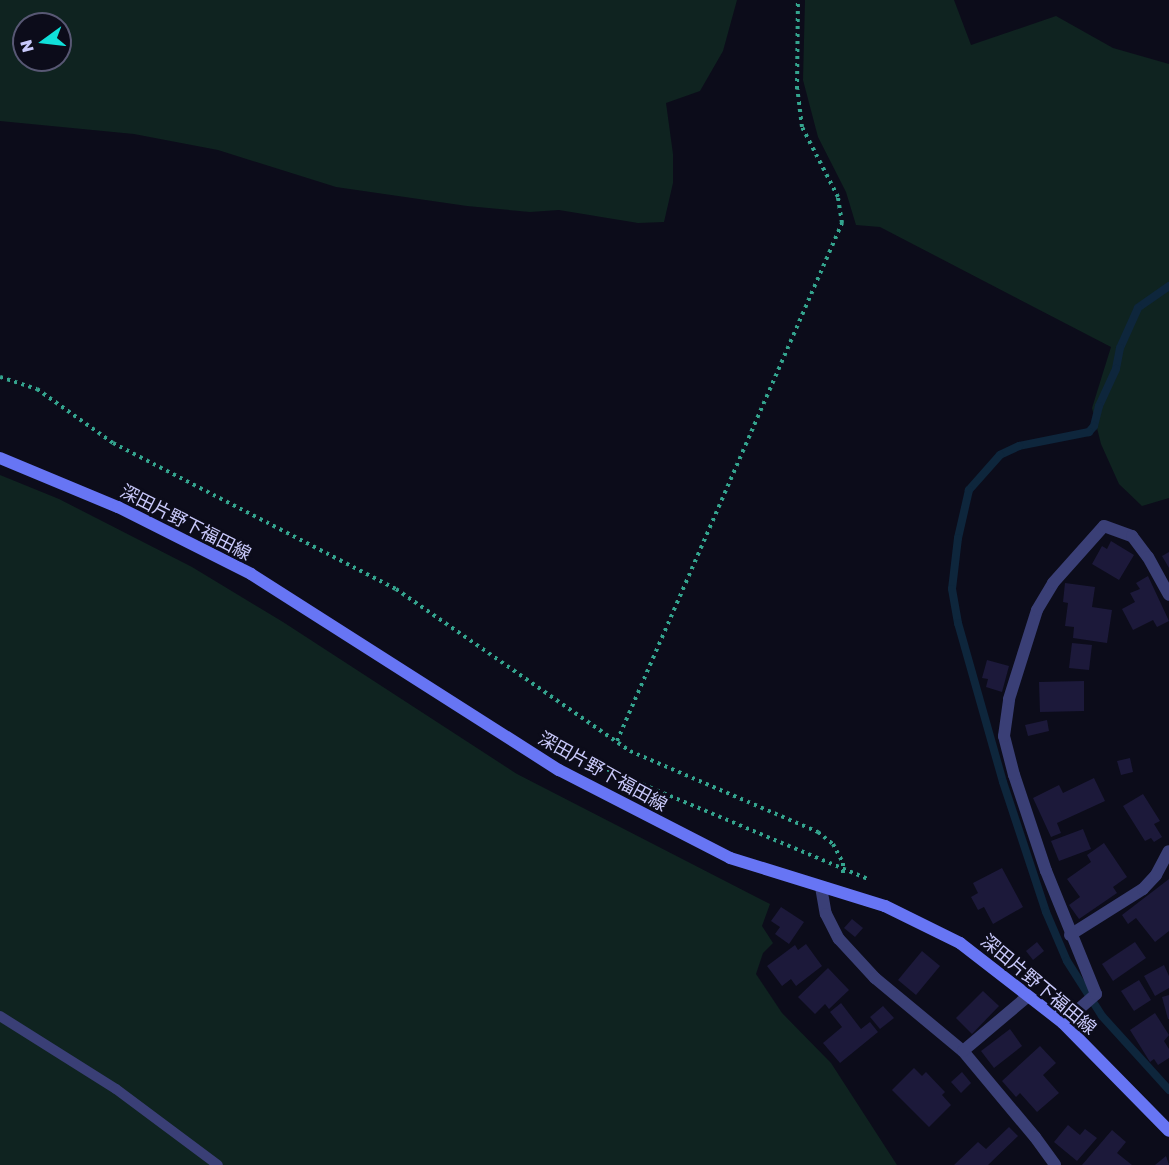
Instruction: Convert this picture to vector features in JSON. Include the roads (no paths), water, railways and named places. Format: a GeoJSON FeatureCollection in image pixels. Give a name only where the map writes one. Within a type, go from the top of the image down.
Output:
{"type":"FeatureCollection","features":[{"type":"Feature","properties":{"kind":"main road","name":"深田片野下福田線"},"geometry":{"type":"LineString","coordinates":[[0,458],[118,507],[251,574],[559,770],[730,858],[885,906],[960,943],[1063,1023],[1169,1131]]}},
{"type":"Feature","properties":{"kind":"street"},"geometry":{"type":"LineString","coordinates":[[1063,1023],[1096,994],[1070,935],[1011,765],[1004,736],[1009,699],[1037,610],[1053,584],[1104,526],[1132,536],[1148,557],[1169,595]]}},
{"type":"Feature","properties":{"kind":"street"},"geometry":{"type":"LineString","coordinates":[[1070,935],[1143,889],[1156,874],[1169,851]]}},
{"type":"Feature","properties":{"kind":"street"},"geometry":{"type":"LineString","coordinates":[[820,887],[826,914],[839,939],[875,978],[963,1051],[1035,1137],[1055,1165]]}},
{"type":"Feature","properties":{"kind":"street"},"geometry":{"type":"LineString","coordinates":[[963,1051],[1028,996]]}},
{"type":"Feature","properties":{"kind":"lane"},"geometry":{"type":"LineString","coordinates":[[0,1016],[116,1089],[218,1165]]}},
{"type":"Feature","properties":{"kind":"waterway"},"geometry":{"type":"LineString","coordinates":[[1169,286],[1138,308],[1120,348],[1116,369],[1099,406],[1094,426],[1089,432],[1019,446],[1000,455],[969,490],[958,538],[952,589],[958,623],[1003,782],[1046,912],[1067,961],[1102,1016],[1169,1090]]}}]}
